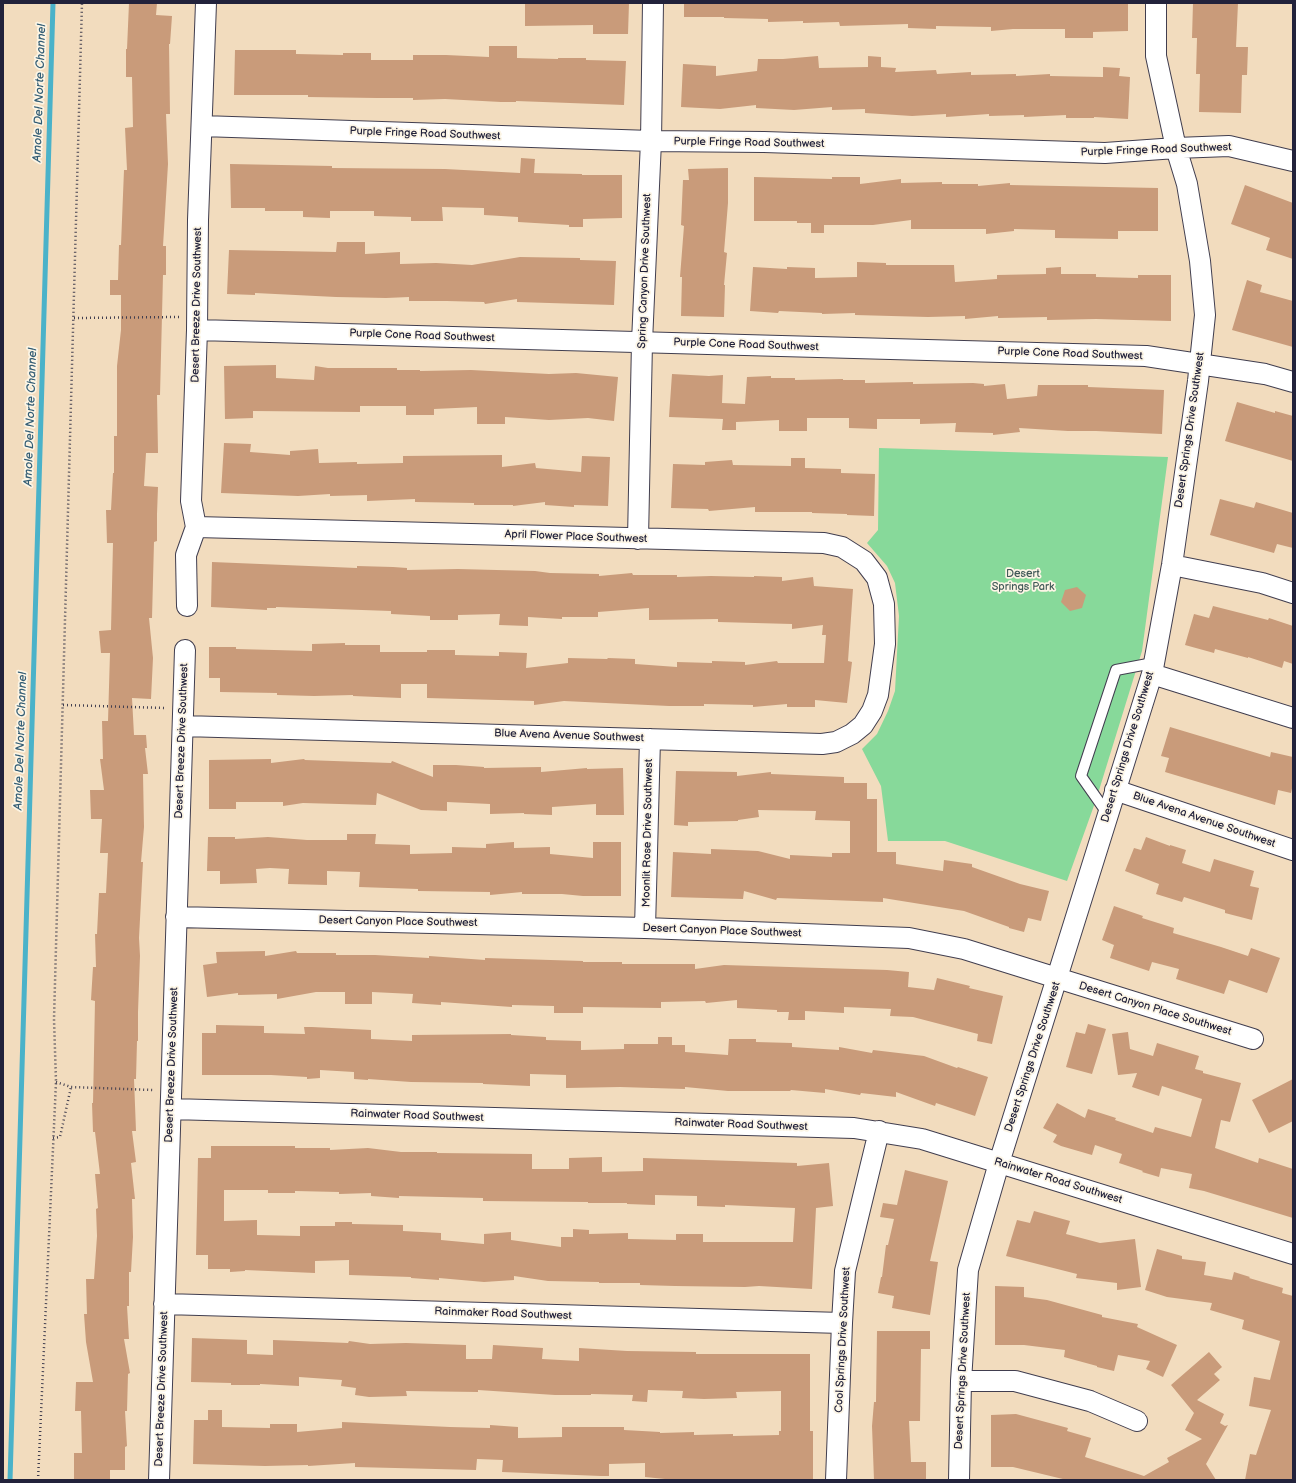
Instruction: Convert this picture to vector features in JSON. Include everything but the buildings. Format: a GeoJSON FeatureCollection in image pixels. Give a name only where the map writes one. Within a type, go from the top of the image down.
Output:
{"type":"FeatureCollection","features":[{"type":"Feature","properties":{"kind":"street","name":"Desert Breeze Drive Southwest"},"geometry":{"type":"LineString","coordinates":[[196,527],[191,502],[197,324],[198,220],[206,3]]}},
{"type":"Feature","properties":{"kind":"street","name":"Spring Canyon Drive Southwest"},"geometry":{"type":"LineString","coordinates":[[638,539],[642,342],[651,141],[653,3]]}},
{"type":"Feature","properties":{"kind":"street","name":"Desert Springs Drive Southwest"},"geometry":{"type":"LineString","coordinates":[[959,1480],[961,1381],[968,1270],[999,1163],[1058,979],[1107,813],[1153,669],[1172,565],[1200,364],[1205,315],[1200,261],[1187,184],[1176,148],[1156,56],[1156,3]]}},
{"type":"Feature","properties":{"kind":"street","name":"Purple Fringe Road Southwest"},"geometry":{"type":"LineString","coordinates":[[202,126],[651,141],[772,142],[1105,153],[1229,146],[1293,161]]}},
{"type":"Feature","properties":{"kind":"street","name":"Purple Cone Road Southwest"},"geometry":{"type":"LineString","coordinates":[[197,324],[642,342],[1146,356],[1265,374],[1293,382]]}},
{"type":"Feature","properties":{"kind":"street","name":"April Flower Place Southwest"},"geometry":{"type":"LineString","coordinates":[[196,527],[824,543],[842,547],[864,562],[877,578],[884,604],[885,644]]}},
{"type":"Feature","properties":{"kind":"street"},"geometry":{"type":"LineString","coordinates":[[187,606],[186,555],[196,527]]}},
{"type":"Feature","properties":{"kind":"street"},"geometry":{"type":"LineString","coordinates":[[1172,565],[1262,583],[1293,593]]}},
{"type":"Feature","properties":{"kind":"street","name":"Blue Avena Avenue Southwest"},"geometry":{"type":"LineString","coordinates":[[183,717],[650,739],[822,744],[836,742],[852,734],[863,725],[872,711],[878,695],[885,644]]}},
{"type":"Feature","properties":{"kind":"street","name":"Desert Breeze Drive Southwest"},"geometry":{"type":"LineString","coordinates":[[159,1480],[185,650]]}},
{"type":"Feature","properties":{"kind":"street"},"geometry":{"type":"LineString","coordinates":[[1153,669],[1293,718]]}},
{"type":"Feature","properties":{"kind":"street","name":"Moonlit Rose Drive Southwest"},"geometry":{"type":"LineString","coordinates":[[645,928],[650,739]]}},
{"type":"Feature","properties":{"kind":"street","name":"Blue Avena Avenue Southwest"},"geometry":{"type":"LineString","coordinates":[[1115,790],[1293,850]]}},
{"type":"Feature","properties":{"kind":"street","name":"Desert Canyon Place Southwest"},"geometry":{"type":"LineString","coordinates":[[176,917],[645,928],[909,938],[964,949],[1253,1039]]}},
{"type":"Feature","properties":{"kind":"street","name":"Rainwater Road Southwest"},"geometry":{"type":"LineString","coordinates":[[171,1100],[854,1128],[879,1131],[922,1139],[1293,1254]]}},
{"type":"Feature","properties":{"kind":"street","name":"Cool Springs Drive Southwest"},"geometry":{"type":"LineString","coordinates":[[836,1480],[845,1271],[879,1131]]}},
{"type":"Feature","properties":{"kind":"street","name":"Rainmaker Road Southwest"},"geometry":{"type":"LineString","coordinates":[[164,1304],[842,1323]]}},
{"type":"Feature","properties":{"kind":"street"},"geometry":{"type":"LineString","coordinates":[[961,1381],[1015,1381],[1090,1401],[1137,1421]]}},
{"type":"Feature","properties":{"kind":"lane"},"geometry":{"type":"LineString","coordinates":[[1107,813],[1081,776],[1116,670],[1153,669]]}},
{"type":"Feature","properties":{"kind":"path"},"geometry":{"type":"LineString","coordinates":[[38,1480],[56,1082],[54,1019],[82,3]]}},
{"type":"Feature","properties":{"kind":"path"},"geometry":{"type":"LineString","coordinates":[[74,318],[197,324]]}},
{"type":"Feature","properties":{"kind":"path"},"geometry":{"type":"LineString","coordinates":[[63,705],[183,717]]}},
{"type":"Feature","properties":{"kind":"path"},"geometry":{"type":"LineString","coordinates":[[56,1082],[71,1087],[171,1100]]}},
{"type":"Feature","properties":{"kind":"path"},"geometry":{"type":"LineString","coordinates":[[53,1138],[60,1138],[71,1087]]}},
{"type":"Feature","properties":{"kind":"green space","name":"Desert Springs Park"},"geometry":{"type":"Polygon","coordinates":[[[879,448],[1168,457],[1142,651],[1096,800],[1067,881],[945,841],[888,841],[881,786],[862,749],[877,734],[888,711],[895,691],[899,616],[895,583],[887,566],[867,543],[878,530],[879,448]]]}},
{"type":"Feature","properties":{"kind":"waterway","name":"Amole Del Norte Channel"},"geometry":{"type":"LineString","coordinates":[[10,1480],[53,3]]}}]}
